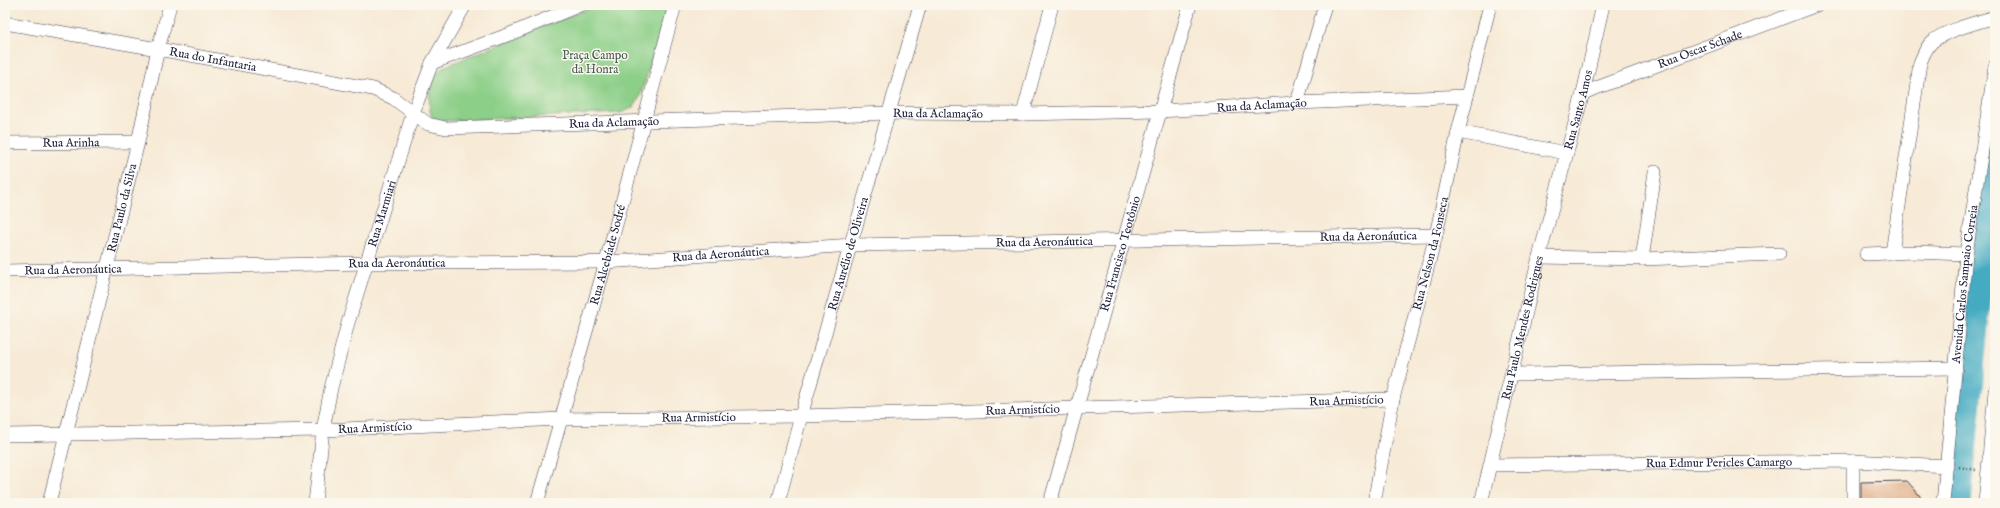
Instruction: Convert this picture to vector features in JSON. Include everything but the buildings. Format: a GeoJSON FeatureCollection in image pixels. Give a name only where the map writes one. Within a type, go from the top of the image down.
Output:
{"type":"FeatureCollection","features":[{"type":"Feature","properties":{"kind":"street","name":"Rua Paulo da Silva"},"geometry":{"type":"LineString","coordinates":[[49,503],[64,435],[107,268],[138,142],[158,49],[170,5]]}},
{"type":"Feature","properties":{"kind":"street","name":"Rua Marmiari"},"geometry":{"type":"LineString","coordinates":[[315,503],[323,430],[336,370],[367,263],[413,113],[432,63],[465,5]]}},
{"type":"Feature","properties":{"kind":"street"},"geometry":{"type":"LineString","coordinates":[[432,63],[510,34],[580,5]]}},
{"type":"Feature","properties":{"kind":"street","name":"Rua Alcebíade Sodré"},"geometry":{"type":"LineString","coordinates":[[537,503],[606,262],[676,5]]}},
{"type":"Feature","properties":{"kind":"street","name":"Rua Aurélio de Oliveira"},"geometry":{"type":"LineString","coordinates":[[778,503],[801,416],[852,245],[920,5]]}},
{"type":"Feature","properties":{"kind":"street"},"geometry":{"type":"LineString","coordinates":[[1023,114],[1052,5]]}},
{"type":"Feature","properties":{"kind":"street","name":"Rua Francisco Teotônio"},"geometry":{"type":"LineString","coordinates":[[1050,503],[1075,408],[1190,5]]}},
{"type":"Feature","properties":{"kind":"street"},"geometry":{"type":"LineString","coordinates":[[1297,103],[1326,5]]}},
{"type":"Feature","properties":{"kind":"street","name":"Rua Nelson da Fonseca"},"geometry":{"type":"LineString","coordinates":[[1374,503],[1393,399],[1436,235],[1458,132],[1490,5]]}},
{"type":"Feature","properties":{"kind":"street","name":"Rua Santo Amos"},"geometry":{"type":"LineString","coordinates":[[1458,132],[1566,153],[1583,93],[1602,5]]}},
{"type":"Feature","properties":{"kind":"street","name":"Rua Oscar Schade"},"geometry":{"type":"LineString","coordinates":[[1583,93],[1817,5]]}},
{"type":"Feature","properties":{"kind":"street"},"geometry":{"type":"LineString","coordinates":[[1892,253],[1920,63],[1925,51],[1932,42],[1942,36],[1995,17]]}},
{"type":"Feature","properties":{"kind":"street","name":"Rua do Infantaria"},"geometry":{"type":"LineString","coordinates":[[5,23],[158,49],[373,89],[393,98],[413,113]]}},
{"type":"Feature","properties":{"kind":"street","name":"Avenida Carlos Sampaio Correia"},"geometry":{"type":"LineString","coordinates":[[1943,503],[1966,254],[1995,66]]}},
{"type":"Feature","properties":{"kind":"street","name":"Rua da Aclamação"},"geometry":{"type":"LineString","coordinates":[[413,113],[428,124],[446,128],[889,113],[1023,114],[1159,111],[1297,103],[1467,96]]}},
{"type":"Feature","properties":{"kind":"street","name":"Rua Arinha"},"geometry":{"type":"LineString","coordinates":[[5,143],[138,142]]}},
{"type":"Feature","properties":{"kind":"street","name":"Rua Paulo Mendes Rodrigues"},"geometry":{"type":"LineString","coordinates":[[1481,503],[1539,257],[1566,153]]}},
{"type":"Feature","properties":{"kind":"street"},"geometry":{"type":"LineString","coordinates":[[1642,259],[1655,172]]}},
{"type":"Feature","properties":{"kind":"street","name":"Rua da Aeronáutica"},"geometry":{"type":"LineString","coordinates":[[5,271],[367,263],[606,262],[852,245],[1124,239],[1436,235]]}},
{"type":"Feature","properties":{"kind":"street"},"geometry":{"type":"LineString","coordinates":[[1539,257],[1642,259],[1779,254]]}},
{"type":"Feature","properties":{"kind":"street"},"geometry":{"type":"LineString","coordinates":[[1866,254],[1966,254]]}},
{"type":"Feature","properties":{"kind":"street"},"geometry":{"type":"LineString","coordinates":[[1512,374],[1956,368]]}},
{"type":"Feature","properties":{"kind":"street"},"geometry":{"type":"LineString","coordinates":[[1985,503],[1995,391]]}},
{"type":"Feature","properties":{"kind":"street","name":"Rua Armistício"},"geometry":{"type":"LineString","coordinates":[[5,435],[323,430],[562,419],[801,416],[1393,399]]}},
{"type":"Feature","properties":{"kind":"street"},"geometry":{"type":"LineString","coordinates":[[1852,461],[1853,503]]}},
{"type":"Feature","properties":{"kind":"street","name":"Rua Edmur Pericles Camargo"},"geometry":{"type":"LineString","coordinates":[[1491,465],[1852,461],[1947,466]]}},
{"type":"Feature","properties":{"kind":"path"},"geometry":{"type":"LineString","coordinates":[[1947,466],[1988,471]]}},
{"type":"Feature","properties":{"kind":"green space","name":"Praça Campo da Honra"},"geometry":{"type":"Polygon","coordinates":[[[597,5],[666,5],[648,72],[639,98],[633,107],[620,113],[438,121],[432,117],[429,105],[431,85],[435,76],[443,67],[597,5]]]}},
{"type":"Feature","properties":{"kind":"waterway"},"geometry":{"type":"LineString","coordinates":[[1959,503],[1995,127]]}}]}
